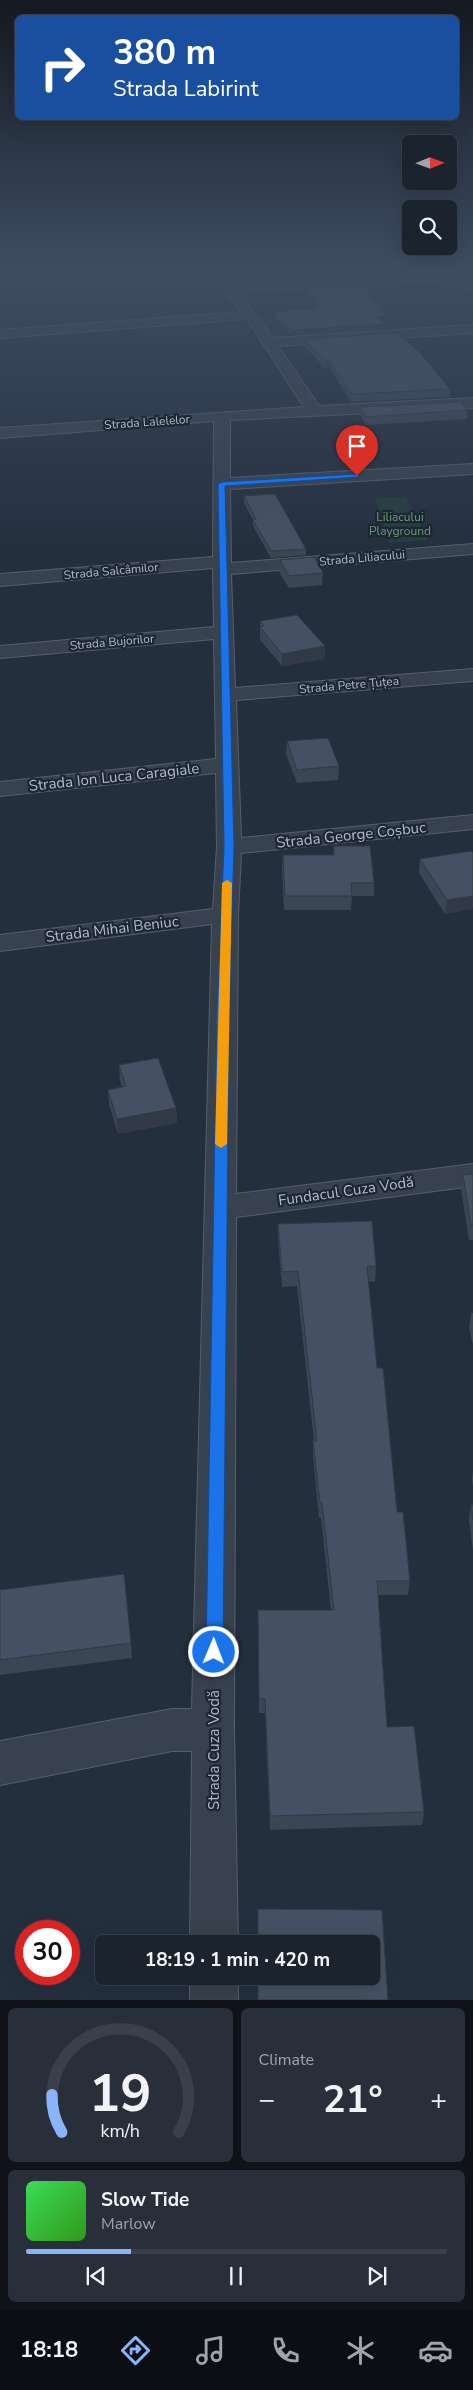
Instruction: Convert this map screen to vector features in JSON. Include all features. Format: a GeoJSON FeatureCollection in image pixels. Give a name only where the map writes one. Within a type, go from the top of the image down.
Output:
{"type":"FeatureCollection","features":[{"type":"Feature","properties":{"kind":"street"},"geometry":{"type":"LineString","coordinates":[[283,363],[314,411]]}},
{"type":"Feature","properties":{"kind":"street","name":"Strada Lalelelor"},"geometry":{"type":"LineString","coordinates":[[0,433],[222,416],[473,403]]}},
{"type":"Feature","properties":{"kind":"street","name":"Strada Cuza Vodă"},"geometry":{"type":"LineString","coordinates":[[214,1935],[214,1730],[220,1206],[225,915],[229,847],[224,696],[222,416]]}},
{"type":"Feature","properties":{"kind":"street"},"geometry":{"type":"LineString","coordinates":[[222,484],[473,469]]}},
{"type":"Feature","properties":{"kind":"street","name":"Strada Liliacului"},"geometry":{"type":"LineString","coordinates":[[222,566],[473,549]]}},
{"type":"Feature","properties":{"kind":"street","name":"Strada Salcâmilor"},"geometry":{"type":"LineString","coordinates":[[0,580],[222,566]]}},
{"type":"Feature","properties":{"kind":"street","name":"Strada Bujorilor"},"geometry":{"type":"LineString","coordinates":[[0,652],[223,632]]}},
{"type":"Feature","properties":{"kind":"street","name":"Strada Petre Țuțea"},"geometry":{"type":"LineString","coordinates":[[224,696],[473,676]]}},
{"type":"Feature","properties":{"kind":"street","name":"Strada Ion Luca Caragiale"},"geometry":{"type":"LineString","coordinates":[[0,789],[227,765]]}},
{"type":"Feature","properties":{"kind":"street","name":"Strada George Coșbuc"},"geometry":{"type":"LineString","coordinates":[[229,847],[473,822]]}},
{"type":"Feature","properties":{"kind":"street","name":"Strada Mihai Beniuc"},"geometry":{"type":"LineString","coordinates":[[0,943],[225,915]]}},
{"type":"Feature","properties":{"kind":"street","name":"Fundacul Cuza Vodă"},"geometry":{"type":"LineString","coordinates":[[220,1206],[244,1205],[473,1175]]}},
{"type":"Feature","properties":{"kind":"street"},"geometry":{"type":"LineString","coordinates":[[0,1762],[172,1730],[214,1730]]}},
{"type":"Feature","properties":{"kind":"street"},"geometry":{"type":"LineString","coordinates":[[214,1985],[214,2000]]}},
{"type":"Feature","properties":{"kind":"green space","name":"Liliacului Playground"},"geometry":{"type":"Polygon","coordinates":[[[406,497],[428,540],[389,543],[375,498],[406,497]]]}},
{"type":"Feature","properties":{"kind":"building"},"geometry":{"type":"Polygon","coordinates":[[[331,363],[429,363],[450,389],[352,394],[331,363]]]}},
{"type":"Feature","properties":{"kind":"building"},"geometry":{"type":"Polygon","coordinates":[[[461,402],[468,410],[366,417],[360,407],[461,402]]]}},
{"type":"Feature","properties":{"kind":"building"},"geometry":{"type":"Polygon","coordinates":[[[275,494],[306,549],[271,551],[253,520],[256,519],[244,496],[275,494]]]}},
{"type":"Feature","properties":{"kind":"building"},"geometry":{"type":"Polygon","coordinates":[[[314,557],[323,573],[289,576],[280,560],[314,557]]]}},
{"type":"Feature","properties":{"kind":"building"},"geometry":{"type":"Polygon","coordinates":[[[297,615],[325,646],[282,654],[260,627],[264,626],[260,621],[297,615]]]}},
{"type":"Feature","properties":{"kind":"building"},"geometry":{"type":"Polygon","coordinates":[[[328,738],[339,766],[297,770],[287,741],[328,738]]]}},
{"type":"Feature","properties":{"kind":"building"},"geometry":{"type":"Polygon","coordinates":[[[334,846],[370,846],[374,883],[351,883],[352,896],[285,896],[283,855],[334,855],[334,846]]]}},
{"type":"Feature","properties":{"kind":"building"},"geometry":{"type":"Polygon","coordinates":[[[471,851],[473,853],[473,896],[447,900],[420,859],[471,851]]]}},
{"type":"Feature","properties":{"kind":"building"},"geometry":{"type":"Polygon","coordinates":[[[158,1058],[176,1108],[117,1119],[108,1090],[126,1086],[119,1065],[158,1058]]]}},
{"type":"Feature","properties":{"kind":"building"},"geometry":{"type":"Polygon","coordinates":[[[473,1174],[473,1225],[471,1225],[463,1175],[473,1174]]]}},
{"type":"Feature","properties":{"kind":"building"},"geometry":{"type":"Polygon","coordinates":[[[372,1221],[376,1267],[367,1266],[377,1368],[383,1368],[397,1512],[403,1512],[410,1581],[377,1581],[387,1727],[414,1726],[424,1812],[270,1816],[265,1699],[259,1699],[258,1610],[334,1610],[313,1441],[317,1441],[298,1271],[282,1272],[278,1224],[372,1221]]]}},
{"type":"Feature","properties":{"kind":"building"},"geometry":{"type":"Polygon","coordinates":[[[124,1574],[131,1643],[0,1660],[0,1590],[124,1574]]]}},
{"type":"Feature","properties":{"kind":"building"},"geometry":{"type":"Polygon","coordinates":[[[258,1909],[382,1910],[388,2000],[258,2000],[258,1985],[380,1985],[380,1935],[258,1935],[258,1909]]]}},
{"type":"Feature","properties":{"kind":"slow traffic"},"geometry":{"type":"LineString","coordinates":[[221,1144],[227,883]]}},
{"type":"Feature","properties":{"kind":"route"},"geometry":{"type":"LineString","coordinates":[[214,1652],[223,1012],[225,915],[229,847],[224,696],[222,484],[357,476]]}}]}
